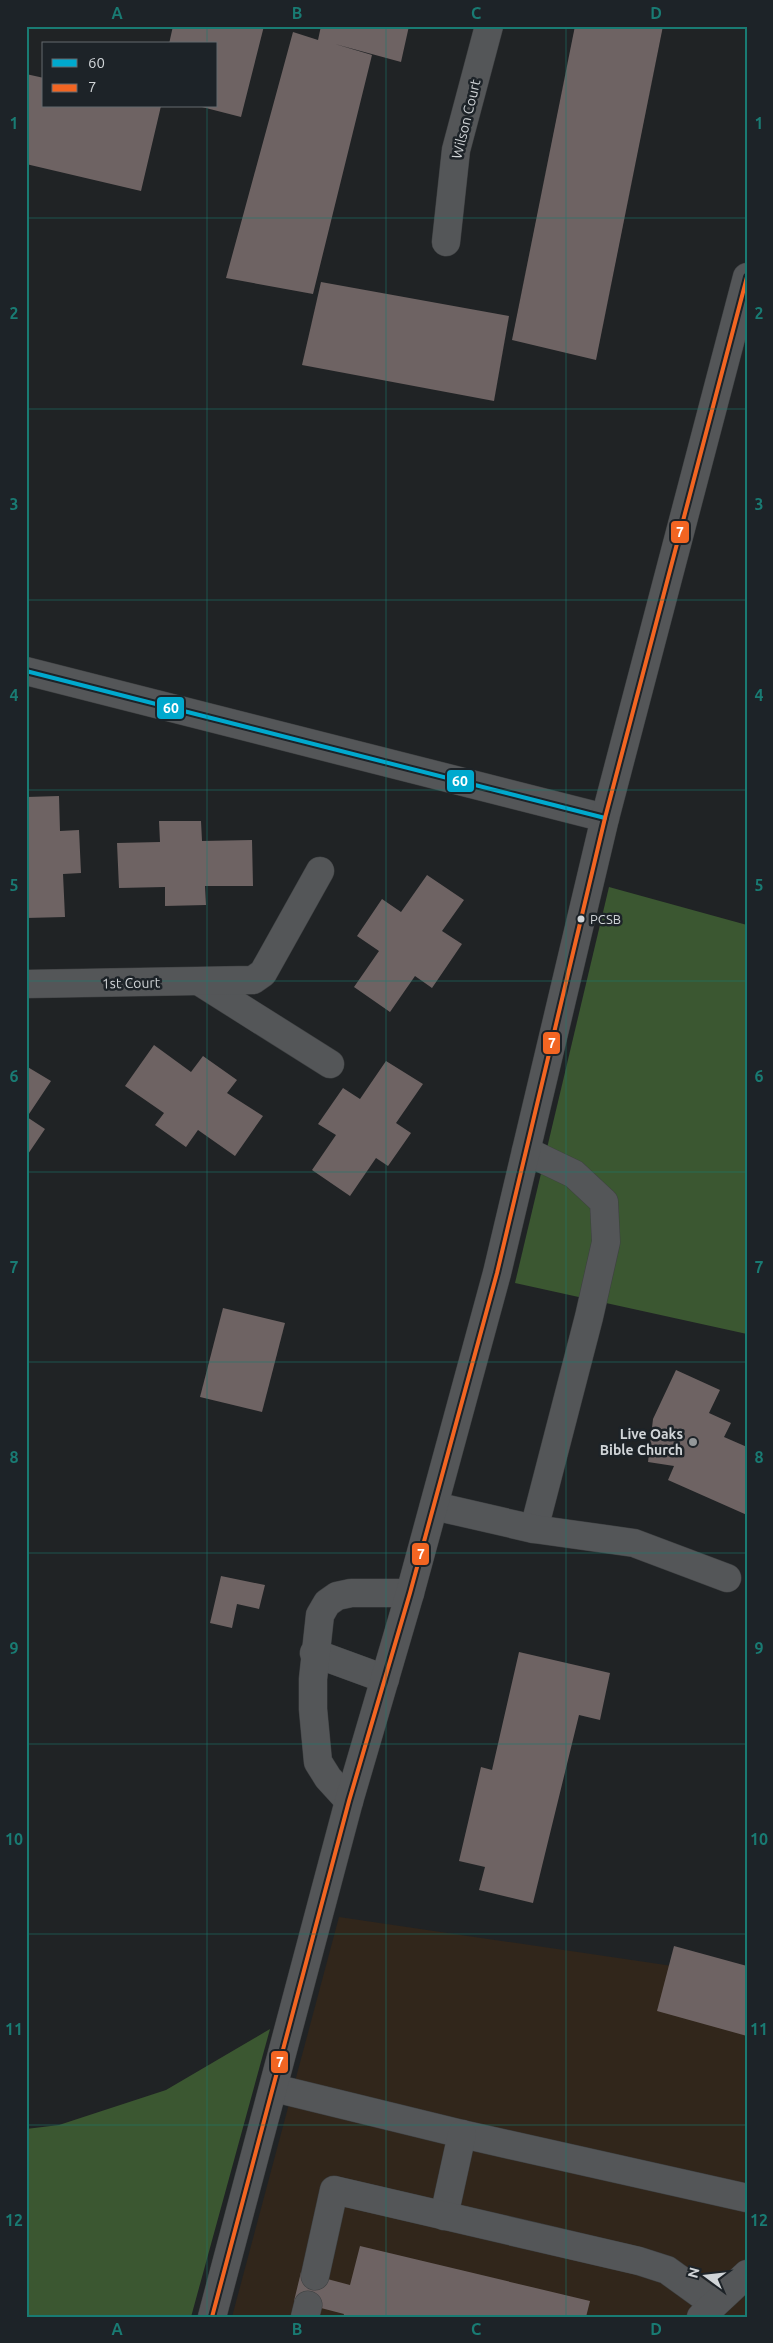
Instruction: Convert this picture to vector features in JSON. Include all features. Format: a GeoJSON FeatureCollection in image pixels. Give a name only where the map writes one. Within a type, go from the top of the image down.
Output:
{"type":"FeatureCollection","features":[{"type":"Feature","properties":{"kind":"street","name":"Wilson Court"},"geometry":{"type":"LineString","coordinates":[[446,242],[456,150],[489,26]]}},
{"type":"Feature","properties":{"kind":"street"},"geometry":{"type":"LineString","coordinates":[[212,2317],[349,1801],[410,1593],[497,1273],[605,818],[747,277]]}},
{"type":"Feature","properties":{"kind":"street"},"geometry":{"type":"LineString","coordinates":[[26,671],[605,818]]}},
{"type":"Feature","properties":{"kind":"street","name":"1st Court"},"geometry":{"type":"LineString","coordinates":[[26,984],[253,980],[264,973],[320,871]]}},
{"type":"Feature","properties":{"kind":"street"},"geometry":{"type":"LineString","coordinates":[[200,982],[330,1064]]}},
{"type":"Feature","properties":{"kind":"street"},"geometry":{"type":"LineString","coordinates":[[526,1150],[574,1174],[604,1202],[606,1242],[589,1317],[534,1529]]}},
{"type":"Feature","properties":{"kind":"street"},"geometry":{"type":"LineString","coordinates":[[434,1506],[534,1529],[634,1543],[727,1578]]}},
{"type":"Feature","properties":{"kind":"street"},"geometry":{"type":"LineString","coordinates":[[349,1801],[328,1778],[318,1762],[313,1709],[314,1654],[320,1616],[327,1603],[338,1596],[351,1593],[410,1593]]}},
{"type":"Feature","properties":{"kind":"street"},"geometry":{"type":"LineString","coordinates":[[314,1654],[385,1678]]}},
{"type":"Feature","properties":{"kind":"street"},"geometry":{"type":"LineString","coordinates":[[274,2088],[462,2134],[747,2198]]}},
{"type":"Feature","properties":{"kind":"street"},"geometry":{"type":"LineString","coordinates":[[444,2216],[462,2134]]}},
{"type":"Feature","properties":{"kind":"street"},"geometry":{"type":"LineString","coordinates":[[315,2276],[334,2190],[639,2261],[667,2270],[708,2311],[747,2274]]}},
{"type":"Feature","properties":{"kind":"shaded area"},"geometry":{"type":"Polygon","coordinates":[[[339,1917],[747,1977],[747,2317],[232,2317],[339,1917]]]}},
{"type":"Feature","properties":{"kind":"green space"},"geometry":{"type":"Polygon","coordinates":[[[609,887],[747,925],[747,1334],[515,1283],[609,887]]]}},
{"type":"Feature","properties":{"kind":"green space"},"geometry":{"type":"Polygon","coordinates":[[[270,2029],[191,2317],[26,2317],[26,2129],[59,2125],[166,2090],[270,2029]]]}},
{"type":"Feature","properties":{"kind":"building"},"geometry":{"type":"Polygon","coordinates":[[[173,26],[264,26],[241,117],[206,108],[218,108],[218,42],[169,42],[173,26]]]}},
{"type":"Feature","properties":{"kind":"building"},"geometry":{"type":"Polygon","coordinates":[[[321,26],[409,26],[401,62],[335,44],[372,55],[313,294],[226,278],[293,32],[318,40],[321,26]]]}},
{"type":"Feature","properties":{"kind":"building"},"geometry":{"type":"Polygon","coordinates":[[[575,26],[663,26],[596,360],[512,340],[575,26]]]}},
{"type":"Feature","properties":{"kind":"building"},"geometry":{"type":"Polygon","coordinates":[[[26,74],[42,78],[42,108],[161,108],[141,191],[26,164],[26,74]]]}},
{"type":"Feature","properties":{"kind":"building"},"geometry":{"type":"Polygon","coordinates":[[[321,282],[509,316],[494,401],[302,365],[321,282]]]}},
{"type":"Feature","properties":{"kind":"building"},"geometry":{"type":"Polygon","coordinates":[[[59,796],[60,831],[79,830],[81,873],[63,874],[65,917],[26,918],[26,797],[59,796]]]}},
{"type":"Feature","properties":{"kind":"building"},"geometry":{"type":"Polygon","coordinates":[[[159,821],[201,821],[202,841],[252,840],[253,886],[205,886],[206,905],[165,906],[165,887],[119,888],[117,843],[160,842],[159,821]]]}},
{"type":"Feature","properties":{"kind":"building"},"geometry":{"type":"Polygon","coordinates":[[[427,875],[464,900],[442,931],[462,944],[432,988],[415,976],[390,1012],[354,987],[379,951],[357,936],[382,899],[401,912],[427,875]]]}},
{"type":"Feature","properties":{"kind":"building"},"geometry":{"type":"Polygon","coordinates":[[[154,1045],[191,1072],[203,1056],[237,1080],[227,1093],[263,1116],[235,1156],[198,1130],[186,1147],[155,1125],[164,1113],[125,1086],[154,1045]]]}},
{"type":"Feature","properties":{"kind":"building"},"geometry":{"type":"Polygon","coordinates":[[[386,1061],[423,1084],[396,1123],[411,1133],[388,1166],[376,1158],[350,1196],[312,1170],[336,1135],[318,1124],[343,1088],[360,1099],[386,1061]]]}},
{"type":"Feature","properties":{"kind":"building"},"geometry":{"type":"Polygon","coordinates":[[[26,1066],[51,1081],[27,1117],[45,1129],[26,1157],[26,1066]]]}},
{"type":"Feature","properties":{"kind":"building"},"geometry":{"type":"Polygon","coordinates":[[[223,1308],[285,1323],[262,1412],[200,1397],[223,1308]]]}},
{"type":"Feature","properties":{"kind":"building","name":"Live Oaks Bible Church"},"geometry":{"type":"Polygon","coordinates":[[[676,1370],[720,1390],[709,1413],[731,1423],[724,1437],[747,1447],[747,1515],[668,1480],[674,1466],[648,1462],[653,1419],[676,1370]]]}},
{"type":"Feature","properties":{"kind":"building"},"geometry":{"type":"Polygon","coordinates":[[[221,1576],[265,1585],[259,1609],[237,1604],[232,1628],[210,1623],[221,1576]]]}},
{"type":"Feature","properties":{"kind":"building"},"geometry":{"type":"Polygon","coordinates":[[[519,1652],[610,1673],[600,1720],[579,1715],[533,1903],[479,1890],[485,1867],[459,1861],[481,1767],[492,1770],[519,1652]]]}},
{"type":"Feature","properties":{"kind":"building"},"geometry":{"type":"Polygon","coordinates":[[[674,1946],[747,1966],[747,2036],[657,2011],[674,1946]]]}},
{"type":"Feature","properties":{"kind":"building"},"geometry":{"type":"Polygon","coordinates":[[[360,2246],[590,2301],[586,2317],[343,2317],[344,2314],[294,2301],[301,2272],[350,2285],[360,2246]]]}},
{"type":"Feature","properties":{"kind":"transit line","name":"7"},"geometry":{"type":"LineString","coordinates":[[212,2317],[349,1801],[410,1593],[497,1273],[605,818],[747,277]]}},
{"type":"Feature","properties":{"kind":"transit line","name":"60"},"geometry":{"type":"LineString","coordinates":[[26,671],[605,818]]}},
{"type":"Feature","properties":{"kind":"place","name":"PCSB"},"geometry":{"type":"Point","coordinates":[581,919]}},
{"type":"Feature","properties":{"kind":"place","name":"Live Oaks Bible Church"},"geometry":{"type":"Point","coordinates":[693,1442]}}]}
